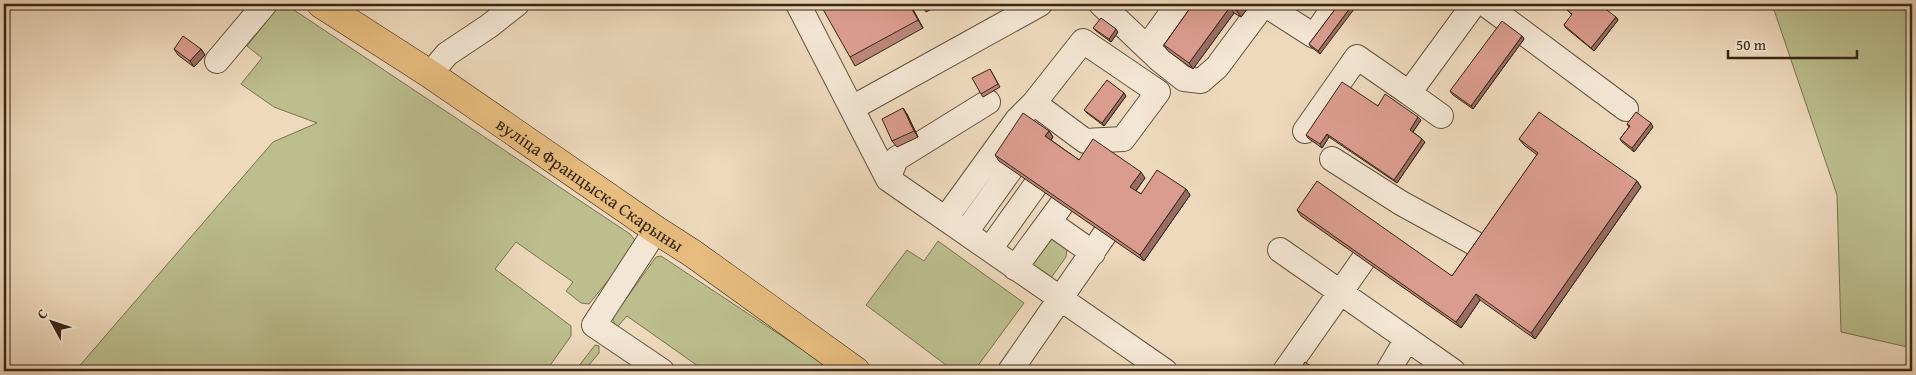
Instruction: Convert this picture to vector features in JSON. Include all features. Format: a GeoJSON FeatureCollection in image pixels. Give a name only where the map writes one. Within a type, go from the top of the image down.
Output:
{"type":"FeatureCollection","features":[{"type":"Feature","properties":{"kind":"main road","name":"вуліца Францыска Скарыны"},"geometry":{"type":"LineString","coordinates":[[321,4],[430,74],[692,253],[856,371]]}},
{"type":"Feature","properties":{"kind":"street"},"geometry":{"type":"LineString","coordinates":[[217,61],[265,4]]}},
{"type":"Feature","properties":{"kind":"street"},"geometry":{"type":"LineString","coordinates":[[430,74],[447,54],[489,26],[517,4]]}},
{"type":"Feature","properties":{"kind":"street"},"geometry":{"type":"LineString","coordinates":[[489,26],[535,4]]}},
{"type":"Feature","properties":{"kind":"street"},"geometry":{"type":"LineString","coordinates":[[798,4],[888,179],[1165,371]]}},
{"type":"Feature","properties":{"kind":"street"},"geometry":{"type":"LineString","coordinates":[[852,108],[1040,4]]}},
{"type":"Feature","properties":{"kind":"street"},"geometry":{"type":"LineString","coordinates":[[1101,4],[1184,79],[1202,81],[1217,67],[1264,4],[1314,36],[1336,4]]}},
{"type":"Feature","properties":{"kind":"street"},"geometry":{"type":"LineString","coordinates":[[1147,47],[1178,4]]}},
{"type":"Feature","properties":{"kind":"street"},"geometry":{"type":"LineString","coordinates":[[1409,93],[1474,4]]}},
{"type":"Feature","properties":{"kind":"street"},"geometry":{"type":"LineString","coordinates":[[1485,4],[1626,109]]}},
{"type":"Feature","properties":{"kind":"street"},"geometry":{"type":"LineString","coordinates":[[946,218],[1017,120],[1034,103],[1083,41],[1158,92],[1123,139],[1085,141],[1034,103]]}},
{"type":"Feature","properties":{"kind":"street"},"geometry":{"type":"LineString","coordinates":[[1305,131],[1357,57],[1441,116]]}},
{"type":"Feature","properties":{"kind":"street"},"geometry":{"type":"LineString","coordinates":[[888,179],[896,159],[988,102]]}},
{"type":"Feature","properties":{"kind":"street"},"geometry":{"type":"LineString","coordinates":[[1332,159],[1401,203],[1474,243]]}},
{"type":"Feature","properties":{"kind":"street"},"geometry":{"type":"LineString","coordinates":[[990,250],[1038,192]]}},
{"type":"Feature","properties":{"kind":"street"},"geometry":{"type":"LineString","coordinates":[[990,250],[1038,192]]}},
{"type":"Feature","properties":{"kind":"street"},"geometry":{"type":"LineString","coordinates":[[1010,371],[1099,243],[1038,192]]}},
{"type":"Feature","properties":{"kind":"street"},"geometry":{"type":"LineString","coordinates":[[656,230],[594,325],[662,371]]}},
{"type":"Feature","properties":{"kind":"street"},"geometry":{"type":"LineString","coordinates":[[1280,250],[1454,371]]}},
{"type":"Feature","properties":{"kind":"street"},"geometry":{"type":"LineString","coordinates":[[1285,371],[1363,260]]}},
{"type":"Feature","properties":{"kind":"street"},"geometry":{"type":"LineString","coordinates":[[1388,371],[1407,339]]}},
{"type":"Feature","properties":{"kind":"green space"},"geometry":{"type":"Polygon","coordinates":[[[283,4],[630,234],[635,240],[635,247],[589,304],[581,303],[566,291],[573,282],[516,242],[495,269],[571,326],[571,336],[546,371],[75,371],[273,142],[317,123],[274,107],[241,84],[262,58],[247,46],[278,7],[283,4]]]}},
{"type":"Feature","properties":{"kind":"green space"},"geometry":{"type":"Polygon","coordinates":[[[1772,4],[1912,4],[1912,348],[1841,332],[1837,195],[1772,4]]]}},
{"type":"Feature","properties":{"kind":"green space"},"geometry":{"type":"Polygon","coordinates":[[[1049,237],[1067,249],[1066,257],[1051,278],[1027,268],[1049,237]]]}},
{"type":"Feature","properties":{"kind":"green space"},"geometry":{"type":"Polygon","coordinates":[[[938,241],[1024,303],[974,371],[954,371],[866,305],[907,250],[924,261],[938,241]]]}},
{"type":"Feature","properties":{"kind":"green space"},"geometry":{"type":"Polygon","coordinates":[[[661,256],[806,352],[831,371],[705,371],[627,316],[617,327],[613,317],[656,257],[661,256]]]}},
{"type":"Feature","properties":{"kind":"green space"},"geometry":{"type":"Polygon","coordinates":[[[595,345],[599,346],[599,353],[584,371],[575,371],[595,345]]]}},
{"type":"Feature","properties":{"kind":"building"},"geometry":{"type":"Polygon","coordinates":[[[820,4],[909,4],[918,20],[850,57],[820,4]]]}},
{"type":"Feature","properties":{"kind":"building"},"geometry":{"type":"Polygon","coordinates":[[[921,4],[933,4],[924,9],[921,4]]]}},
{"type":"Feature","properties":{"kind":"building"},"geometry":{"type":"Polygon","coordinates":[[[1193,4],[1242,4],[1237,11],[1230,7],[1189,63],[1164,45],[1193,4]]]}},
{"type":"Feature","properties":{"kind":"building"},"geometry":{"type":"Polygon","coordinates":[[[1339,4],[1353,4],[1318,51],[1309,44],[1339,4]]]}},
{"type":"Feature","properties":{"kind":"building"},"geometry":{"type":"Polygon","coordinates":[[[1570,4],[1599,4],[1616,17],[1591,48],[1564,25],[1572,14],[1566,9],[1570,4]]]}},
{"type":"Feature","properties":{"kind":"building"},"geometry":{"type":"Polygon","coordinates":[[[1101,18],[1116,29],[1109,39],[1093,28],[1101,18]]]}},
{"type":"Feature","properties":{"kind":"building"},"geometry":{"type":"Polygon","coordinates":[[[1502,21],[1522,36],[1471,106],[1450,91],[1502,21]]]}},
{"type":"Feature","properties":{"kind":"building"},"geometry":{"type":"Polygon","coordinates":[[[183,36],[201,49],[190,61],[174,49],[183,36]]]}},
{"type":"Feature","properties":{"kind":"building"},"geometry":{"type":"Polygon","coordinates":[[[990,69],[998,84],[981,94],[972,78],[990,69]]]}},
{"type":"Feature","properties":{"kind":"building"},"geometry":{"type":"Polygon","coordinates":[[[1107,80],[1124,93],[1102,123],[1084,110],[1107,80]]]}},
{"type":"Feature","properties":{"kind":"building"},"geometry":{"type":"Polygon","coordinates":[[[1342,82],[1378,106],[1385,94],[1418,117],[1410,130],[1422,139],[1394,180],[1327,134],[1320,144],[1306,135],[1342,82]]]}},
{"type":"Feature","properties":{"kind":"building"},"geometry":{"type":"Polygon","coordinates":[[[903,108],[914,131],[892,141],[882,119],[903,108]]]}},
{"type":"Feature","properties":{"kind":"building"},"geometry":{"type":"Polygon","coordinates":[[[1539,112],[1637,181],[1531,333],[1476,294],[1456,322],[1297,210],[1317,181],[1452,276],[1538,153],[1519,139],[1539,112]]]}},
{"type":"Feature","properties":{"kind":"building"},"geometry":{"type":"Polygon","coordinates":[[[1636,112],[1651,123],[1632,148],[1620,139],[1630,126],[1627,124],[1636,112]]]}},
{"type":"Feature","properties":{"kind":"building"},"geometry":{"type":"Polygon","coordinates":[[[1023,113],[1049,131],[1045,136],[1079,160],[1093,139],[1141,172],[1130,187],[1141,194],[1157,170],[1186,189],[1140,255],[995,155],[1023,113]]]}},
{"type":"Feature","properties":{"kind":"building"},"geometry":{"type":"Polygon","coordinates":[[[1305,362],[1318,371],[1299,371],[1305,362]]]}}]}
